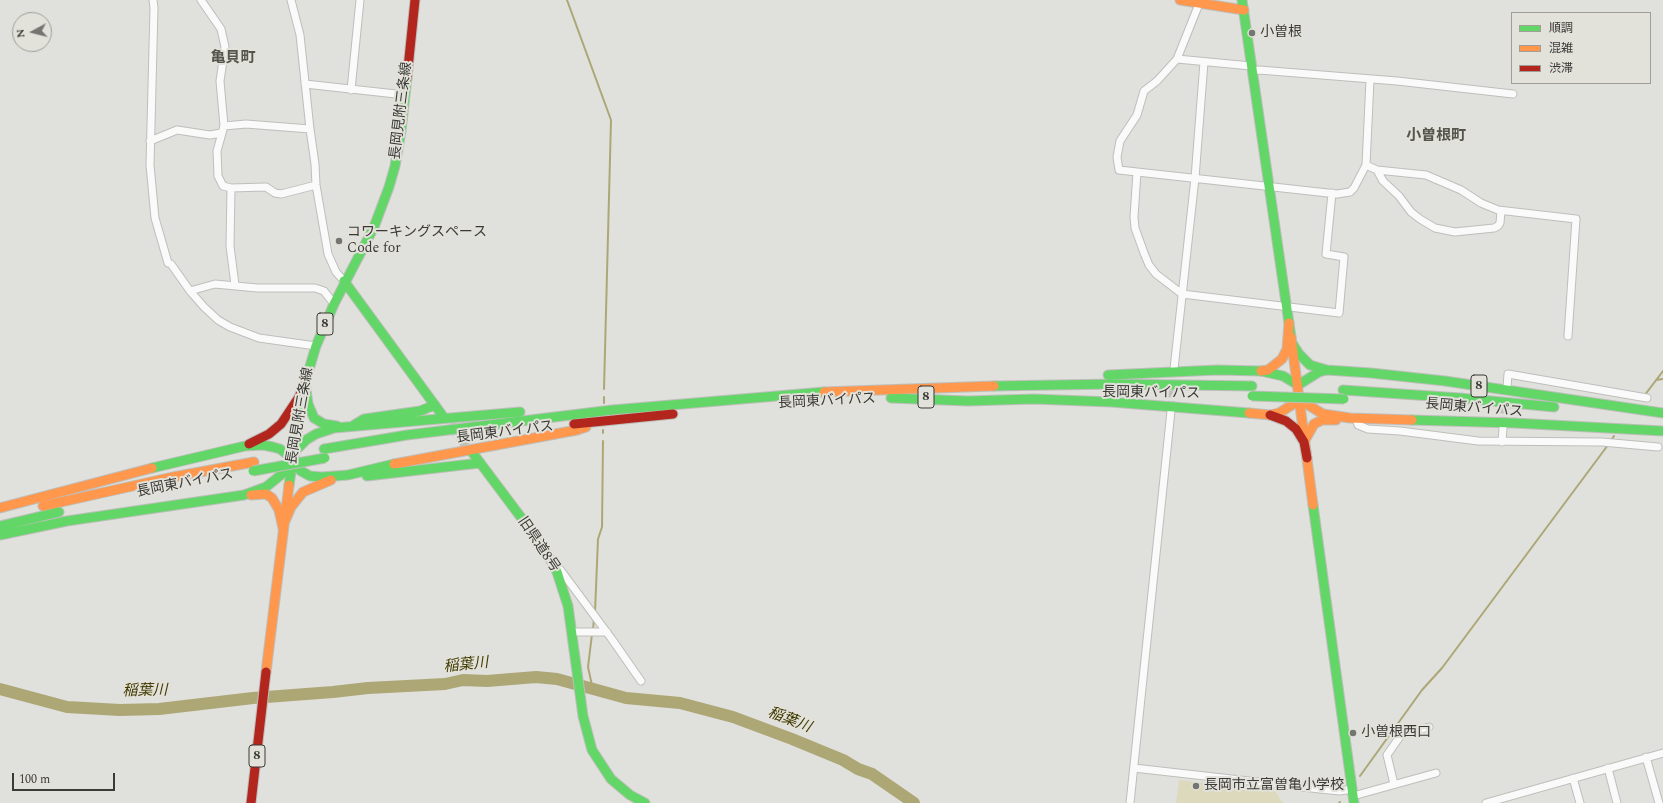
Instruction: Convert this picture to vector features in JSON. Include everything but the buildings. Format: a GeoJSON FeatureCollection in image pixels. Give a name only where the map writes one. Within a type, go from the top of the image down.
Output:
{"type":"FeatureCollection","features":[{"type":"Feature","properties":{"kind":"main road","name":"長岡見附三条線"},"geometry":{"type":"LineString","coordinates":[[251,803],[284,524],[305,383],[316,346],[334,304],[344,281],[374,227],[389,187],[395,166],[401,131],[415,0]]}},
{"type":"Feature","properties":{"kind":"main road"},"geometry":{"type":"LineString","coordinates":[[1180,0],[1244,10]]}},
{"type":"Feature","properties":{"kind":"main road"},"geometry":{"type":"LineString","coordinates":[[1242,0],[1270,186],[1290,340],[1306,440],[1307,458]]}},
{"type":"Feature","properties":{"kind":"main road"},"geometry":{"type":"LineString","coordinates":[[344,281],[426,391],[442,415]]}},
{"type":"Feature","properties":{"kind":"main road"},"geometry":{"type":"LineString","coordinates":[[1261,371],[1268,370],[1282,359],[1288,342],[1289,323]]}},
{"type":"Feature","properties":{"kind":"main road"},"geometry":{"type":"LineString","coordinates":[[1290,340],[1299,354],[1310,365],[1327,370]]}},
{"type":"Feature","properties":{"kind":"main road","name":"8"},"geometry":{"type":"LineString","coordinates":[[914,388],[1045,379],[1217,370],[1261,371],[1283,376],[1298,385],[1313,374],[1327,370],[1445,381],[1663,412]]}},
{"type":"Feature","properties":{"kind":"main road"},"geometry":{"type":"LineString","coordinates":[[305,383],[308,404],[314,418],[324,424],[344,426]]}},
{"type":"Feature","properties":{"kind":"main road"},"geometry":{"type":"LineString","coordinates":[[245,446],[269,434],[282,424],[299,397],[305,383]]}},
{"type":"Feature","properties":{"kind":"main road","name":"長岡東バイパス"},"geometry":{"type":"LineString","coordinates":[[0,516],[87,496],[253,466],[408,435],[612,410],[802,394],[914,388],[1115,384],[1494,401],[1663,418]]}},
{"type":"Feature","properties":{"kind":"main road","name":"長岡東バイパス"},"geometry":{"type":"LineString","coordinates":[[1278,388],[1451,407]]}},
{"type":"Feature","properties":{"kind":"main road","name":"長岡東バイパス"},"geometry":{"type":"LineString","coordinates":[[860,400],[1086,394],[1230,395]]}},
{"type":"Feature","properties":{"kind":"main road","name":"8"},"geometry":{"type":"LineString","coordinates":[[891,398],[968,401],[1034,399],[1110,402],[1270,415],[1279,413],[1300,400]]}},
{"type":"Feature","properties":{"kind":"main road"},"geometry":{"type":"LineString","coordinates":[[1300,400],[1323,414],[1353,418],[1514,423],[1663,431]]}},
{"type":"Feature","properties":{"kind":"main road","name":"長岡東バイパス"},"geometry":{"type":"LineString","coordinates":[[696,412],[807,403]]}},
{"type":"Feature","properties":{"kind":"main road"},"geometry":{"type":"LineString","coordinates":[[354,425],[364,419],[420,411],[435,405]]}},
{"type":"Feature","properties":{"kind":"main road"},"geometry":{"type":"LineString","coordinates":[[244,495],[270,484],[282,474],[293,460],[299,446],[324,430],[354,425],[571,409],[612,410]]}},
{"type":"Feature","properties":{"kind":"main road","name":"長岡東バイパス"},"geometry":{"type":"LineString","coordinates":[[1475,409],[1663,428]]}},
{"type":"Feature","properties":{"kind":"main road","name":"長岡東バイパス"},"geometry":{"type":"LineString","coordinates":[[495,434],[601,421],[682,414]]}},
{"type":"Feature","properties":{"kind":"main road"},"geometry":{"type":"LineString","coordinates":[[1270,415],[1286,421],[1296,429],[1304,442],[1353,796]]}},
{"type":"Feature","properties":{"kind":"main road"},"geometry":{"type":"LineString","coordinates":[[1306,440],[1311,429],[1318,422],[1353,418]]}},
{"type":"Feature","properties":{"kind":"main road"},"geometry":{"type":"LineString","coordinates":[[284,524],[291,507],[303,492],[318,484],[406,461],[577,430],[601,421]]}},
{"type":"Feature","properties":{"kind":"main road"},"geometry":{"type":"LineString","coordinates":[[0,508],[245,446],[263,445],[280,449],[293,460],[301,471],[310,476],[322,477],[350,475],[363,477],[480,463]]}},
{"type":"Feature","properties":{"kind":"main road","name":"長岡東バイパス"},"geometry":{"type":"LineString","coordinates":[[322,452],[374,450]]}},
{"type":"Feature","properties":{"kind":"main road","name":"長岡東バイパス"},"geometry":{"type":"LineString","coordinates":[[194,483],[253,466],[273,458],[305,452]]}},
{"type":"Feature","properties":{"kind":"main road","name":"旧県道8号"},"geometry":{"type":"LineString","coordinates":[[472,452],[544,548],[558,572],[563,587],[573,632],[581,697],[589,742],[600,764],[618,785],[636,799],[645,803]]}},
{"type":"Feature","properties":{"kind":"main road","name":"長岡東バイパス"},"geometry":{"type":"LineString","coordinates":[[0,526],[153,491]]}},
{"type":"Feature","properties":{"kind":"main road"},"geometry":{"type":"LineString","coordinates":[[0,536],[67,521],[244,495],[266,494],[272,498],[279,510],[284,524]]}},
{"type":"Feature","properties":{"kind":"street"},"geometry":{"type":"LineString","coordinates":[[153,0],[150,165],[156,218],[168,263],[171,264],[190,291],[218,320],[248,335],[269,340],[316,346]]}},
{"type":"Feature","properties":{"kind":"street"},"geometry":{"type":"LineString","coordinates":[[201,0],[221,29],[225,47],[220,81],[223,130],[217,151],[218,176],[223,186],[230,188],[266,187],[275,193],[281,194],[316,185]]}},
{"type":"Feature","properties":{"kind":"street"},"geometry":{"type":"LineString","coordinates":[[291,0],[300,35],[315,164],[316,185],[328,254],[334,269],[344,281]]}},
{"type":"Feature","properties":{"kind":"street"},"geometry":{"type":"LineString","coordinates":[[351,90],[360,0]]}},
{"type":"Feature","properties":{"kind":"street"},"geometry":{"type":"LineString","coordinates":[[1199,4],[1177,59],[1157,81],[1144,91],[1137,114],[1120,141],[1117,157],[1119,170],[1332,193],[1343,194],[1350,192],[1354,188],[1366,165],[1370,80]]}},
{"type":"Feature","properties":{"kind":"street"},"geometry":{"type":"LineString","coordinates":[[1177,59],[1259,70],[1397,81],[1513,94]]}},
{"type":"Feature","properties":{"kind":"street"},"geometry":{"type":"LineString","coordinates":[[1174,369],[1195,178],[1204,62]]}},
{"type":"Feature","properties":{"kind":"street"},"geometry":{"type":"LineString","coordinates":[[305,84],[405,95]]}},
{"type":"Feature","properties":{"kind":"street"},"geometry":{"type":"LineString","coordinates":[[150,142],[177,130],[210,135],[246,124],[310,129]]}},
{"type":"Feature","properties":{"kind":"street"},"geometry":{"type":"LineString","coordinates":[[1366,165],[1377,170],[1426,176],[1461,190],[1481,203],[1501,211],[1576,219],[1568,336]]}},
{"type":"Feature","properties":{"kind":"street"},"geometry":{"type":"LineString","coordinates":[[1377,170],[1383,181],[1399,196],[1411,212],[1420,220],[1435,228],[1455,232],[1494,228],[1500,223],[1501,211]]}},
{"type":"Feature","properties":{"kind":"street"},"geometry":{"type":"LineString","coordinates":[[1137,172],[1134,217],[1135,228],[1149,266],[1156,274],[1182,294],[1339,313],[1344,257],[1326,254],[1332,193]]}},
{"type":"Feature","properties":{"kind":"street"},"geometry":{"type":"LineString","coordinates":[[230,188],[230,246],[235,285]]}},
{"type":"Feature","properties":{"kind":"street"},"geometry":{"type":"LineString","coordinates":[[190,291],[215,284],[257,288],[320,288],[334,304]]}},
{"type":"Feature","properties":{"kind":"street"},"geometry":{"type":"LineString","coordinates":[[1507,387],[1508,374],[1647,398]]}},
{"type":"Feature","properties":{"kind":"street"},"geometry":{"type":"LineString","coordinates":[[1130,803],[1171,411]]}},
{"type":"Feature","properties":{"kind":"street"},"geometry":{"type":"LineString","coordinates":[[1353,418],[1358,425],[1368,429],[1502,442],[1611,442],[1658,448]]}},
{"type":"Feature","properties":{"kind":"street"},"geometry":{"type":"LineString","coordinates":[[1502,442],[1503,428]]}},
{"type":"Feature","properties":{"kind":"street"},"geometry":{"type":"LineString","coordinates":[[544,548],[607,632],[641,681]]}},
{"type":"Feature","properties":{"kind":"street"},"geometry":{"type":"LineString","coordinates":[[573,632],[607,632]]}},
{"type":"Feature","properties":{"kind":"street"},"geometry":{"type":"LineString","coordinates":[[1394,784],[1387,755],[1401,735],[1429,727]]}},
{"type":"Feature","properties":{"kind":"street"},"geometry":{"type":"LineString","coordinates":[[1486,803],[1663,753]]}},
{"type":"Feature","properties":{"kind":"street"},"geometry":{"type":"LineString","coordinates":[[1646,757],[1658,803]]}},
{"type":"Feature","properties":{"kind":"street"},"geometry":{"type":"LineString","coordinates":[[1134,768],[1340,791],[1353,796],[1436,773]]}},
{"type":"Feature","properties":{"kind":"street"},"geometry":{"type":"LineString","coordinates":[[1608,768],[1617,803]]}},
{"type":"Feature","properties":{"kind":"street"},"geometry":{"type":"LineString","coordinates":[[1573,778],[1580,803]]}},
{"type":"Feature","properties":{"kind":"shaded area"},"geometry":{"type":"Polygon","coordinates":[[[1179,780],[1275,791],[1283,803],[1176,803],[1179,780]]]}},
{"type":"Feature","properties":{"kind":"waterway"},"geometry":{"type":"LineString","coordinates":[[567,0],[611,120],[604,389]]}},
{"type":"Feature","properties":{"kind":"waterway"},"geometry":{"type":"LineString","coordinates":[[1644,396],[1663,371]]}},
{"type":"Feature","properties":{"kind":"waterway"},"geometry":{"type":"LineString","coordinates":[[1656,380],[1663,379]]}},
{"type":"Feature","properties":{"kind":"waterway"},"geometry":{"type":"LineString","coordinates":[[604,397],[604,403]]}},
{"type":"Feature","properties":{"kind":"waterway"},"geometry":{"type":"LineString","coordinates":[[1610,442],[1614,436]]}},
{"type":"Feature","properties":{"kind":"waterway"},"geometry":{"type":"LineString","coordinates":[[595,612],[598,539],[602,527],[603,441]]}},
{"type":"Feature","properties":{"kind":"waterway"},"geometry":{"type":"LineString","coordinates":[[1360,776],[1422,690],[1442,668],[1608,445]]}},
{"type":"Feature","properties":{"kind":"waterway"},"geometry":{"type":"LineString","coordinates":[[593,630],[594,618]]}},
{"type":"Feature","properties":{"kind":"waterway"},"geometry":{"type":"LineString","coordinates":[[592,634],[588,667],[593,690]]}},
{"type":"Feature","properties":{"kind":"waterway","name":"稲葉川"},"geometry":{"type":"LineString","coordinates":[[0,689],[67,707],[120,710],[159,709],[253,698],[368,688],[445,684],[463,680],[487,681],[536,677],[557,679],[626,698],[680,703],[733,717],[843,760],[858,769],[872,774],[914,803]]}},
{"type":"Feature","properties":{"kind":"tunnel"},"geometry":{"type":"LineString","coordinates":[[1171,408],[1173,383]]}},
{"type":"Feature","properties":{"kind":"tunnel"},"geometry":{"type":"LineString","coordinates":[[1503,424],[1505,400]]}},
{"type":"Feature","properties":{"kind":"tunnel"},"geometry":{"type":"LineString","coordinates":[[450,424],[472,452]]}},
{"type":"Feature","properties":{"kind":"traffic: fast"},"geometry":{"type":"LineString","coordinates":[[1242,0],[1291,337]]}},
{"type":"Feature","properties":{"kind":"traffic: fast"},"geometry":{"type":"LineString","coordinates":[[289,485],[305,383],[316,346],[334,304],[374,227],[389,187],[395,166],[401,131],[407,78]]}},
{"type":"Feature","properties":{"kind":"traffic: fast"},"geometry":{"type":"LineString","coordinates":[[344,281],[442,415]]}},
{"type":"Feature","properties":{"kind":"traffic: fast"},"geometry":{"type":"LineString","coordinates":[[1290,340],[1299,354],[1310,365],[1327,370]]}},
{"type":"Feature","properties":{"kind":"traffic: fast"},"geometry":{"type":"LineString","coordinates":[[1108,375],[1217,370],[1261,371],[1283,376],[1298,385],[1319,372],[1327,370],[1371,373],[1445,381],[1663,413]]}},
{"type":"Feature","properties":{"kind":"traffic: fast"},"geometry":{"type":"LineString","coordinates":[[305,383],[308,404],[314,418],[324,424],[337,426]]}},
{"type":"Feature","properties":{"kind":"traffic: fast"},"geometry":{"type":"LineString","coordinates":[[994,386],[1115,384],[1252,386]]}},
{"type":"Feature","properties":{"kind":"traffic: fast"},"geometry":{"type":"LineString","coordinates":[[1343,390],[1460,398],[1554,407]]}},
{"type":"Feature","properties":{"kind":"traffic: fast"},"geometry":{"type":"LineString","coordinates":[[324,449],[407,435],[612,410],[824,392]]}},
{"type":"Feature","properties":{"kind":"traffic: fast"},"geometry":{"type":"LineString","coordinates":[[1252,396],[1344,399]]}},
{"type":"Feature","properties":{"kind":"traffic: fast"},"geometry":{"type":"LineString","coordinates":[[891,398],[968,401],[1034,399],[1111,402],[1249,413]]}},
{"type":"Feature","properties":{"kind":"traffic: fast"},"geometry":{"type":"LineString","coordinates":[[354,425],[364,419],[420,411],[435,405]]}},
{"type":"Feature","properties":{"kind":"traffic: fast"},"geometry":{"type":"LineString","coordinates":[[152,468],[245,446],[263,445],[273,447],[280,449],[293,459],[296,450],[306,440],[316,434],[334,428],[520,412]]}},
{"type":"Feature","properties":{"kind":"traffic: fast"},"geometry":{"type":"LineString","coordinates":[[1412,420],[1514,423],[1663,431]]}},
{"type":"Feature","properties":{"kind":"traffic: fast"},"geometry":{"type":"LineString","coordinates":[[472,452],[544,548],[557,572],[568,606],[583,716],[592,750],[611,779],[630,795],[645,803]]}},
{"type":"Feature","properties":{"kind":"traffic: fast"},"geometry":{"type":"LineString","coordinates":[[253,471],[325,458]]}},
{"type":"Feature","properties":{"kind":"traffic: fast"},"geometry":{"type":"LineString","coordinates":[[0,535],[67,521],[244,495],[266,487],[282,474],[293,462],[301,471],[310,476],[322,477],[348,475],[394,464]]}},
{"type":"Feature","properties":{"kind":"traffic: fast"},"geometry":{"type":"LineString","coordinates":[[367,476],[480,463]]}},
{"type":"Feature","properties":{"kind":"traffic: fast"},"geometry":{"type":"LineString","coordinates":[[1313,505],[1354,803]]}},
{"type":"Feature","properties":{"kind":"traffic: fast"},"geometry":{"type":"LineString","coordinates":[[0,526],[59,512]]}},
{"type":"Feature","properties":{"kind":"traffic: slow"},"geometry":{"type":"LineString","coordinates":[[1180,0],[1244,10]]}},
{"type":"Feature","properties":{"kind":"traffic: slow"},"geometry":{"type":"LineString","coordinates":[[1261,371],[1268,370],[1282,359],[1287,349],[1289,323]]}},
{"type":"Feature","properties":{"kind":"traffic: slow"},"geometry":{"type":"LineString","coordinates":[[1291,337],[1313,505]]}},
{"type":"Feature","properties":{"kind":"traffic: slow"},"geometry":{"type":"LineString","coordinates":[[824,392],[994,386]]}},
{"type":"Feature","properties":{"kind":"traffic: slow"},"geometry":{"type":"LineString","coordinates":[[1249,413],[1270,415],[1279,413],[1300,400],[1323,414],[1350,418],[1412,420]]}},
{"type":"Feature","properties":{"kind":"traffic: slow"},"geometry":{"type":"LineString","coordinates":[[1305,440],[1314,424],[1322,420],[1336,420]]}},
{"type":"Feature","properties":{"kind":"traffic: slow"},"geometry":{"type":"LineString","coordinates":[[394,464],[577,430],[586,427]]}},
{"type":"Feature","properties":{"kind":"traffic: slow"},"geometry":{"type":"LineString","coordinates":[[43,506],[173,477],[254,462]]}},
{"type":"Feature","properties":{"kind":"traffic: slow"},"geometry":{"type":"LineString","coordinates":[[0,508],[152,468]]}},
{"type":"Feature","properties":{"kind":"traffic: slow"},"geometry":{"type":"LineString","coordinates":[[285,521],[291,507],[303,492],[331,480]]}},
{"type":"Feature","properties":{"kind":"traffic: slow"},"geometry":{"type":"LineString","coordinates":[[266,672],[289,485]]}},
{"type":"Feature","properties":{"kind":"traffic: slow"},"geometry":{"type":"LineString","coordinates":[[251,495],[266,494],[272,498],[279,510],[283,528]]}},
{"type":"Feature","properties":{"kind":"traffic: jam"},"geometry":{"type":"LineString","coordinates":[[407,78],[415,0]]}},
{"type":"Feature","properties":{"kind":"traffic: jam"},"geometry":{"type":"LineString","coordinates":[[249,444],[269,434],[281,424],[299,397],[305,383]]}},
{"type":"Feature","properties":{"kind":"traffic: jam"},"geometry":{"type":"LineString","coordinates":[[574,424],[673,414]]}},
{"type":"Feature","properties":{"kind":"traffic: jam"},"geometry":{"type":"LineString","coordinates":[[1270,415],[1286,421],[1296,429],[1304,442],[1307,458]]}},
{"type":"Feature","properties":{"kind":"traffic: jam"},"geometry":{"type":"LineString","coordinates":[[251,803],[266,672]]}},
{"type":"Feature","properties":{"kind":"place","name":"小曽根"},"geometry":{"type":"Point","coordinates":[1252,33]}},
{"type":"Feature","properties":{"kind":"place","name":"コワーキングスペース Code for"},"geometry":{"type":"Point","coordinates":[339,241]}},
{"type":"Feature","properties":{"kind":"place","name":"小曽根西口"},"geometry":{"type":"Point","coordinates":[1353,733]}},
{"type":"Feature","properties":{"kind":"place","name":"長岡市立富曽亀小学校"},"geometry":{"type":"Point","coordinates":[1196,786]}},
{"type":"Feature","properties":{"kind":"district","name":"亀貝町"},"geometry":{"type":"Point","coordinates":[233,59]}},
{"type":"Feature","properties":{"kind":"district","name":"小曽根町"},"geometry":{"type":"Point","coordinates":[1436,137]}}]}
